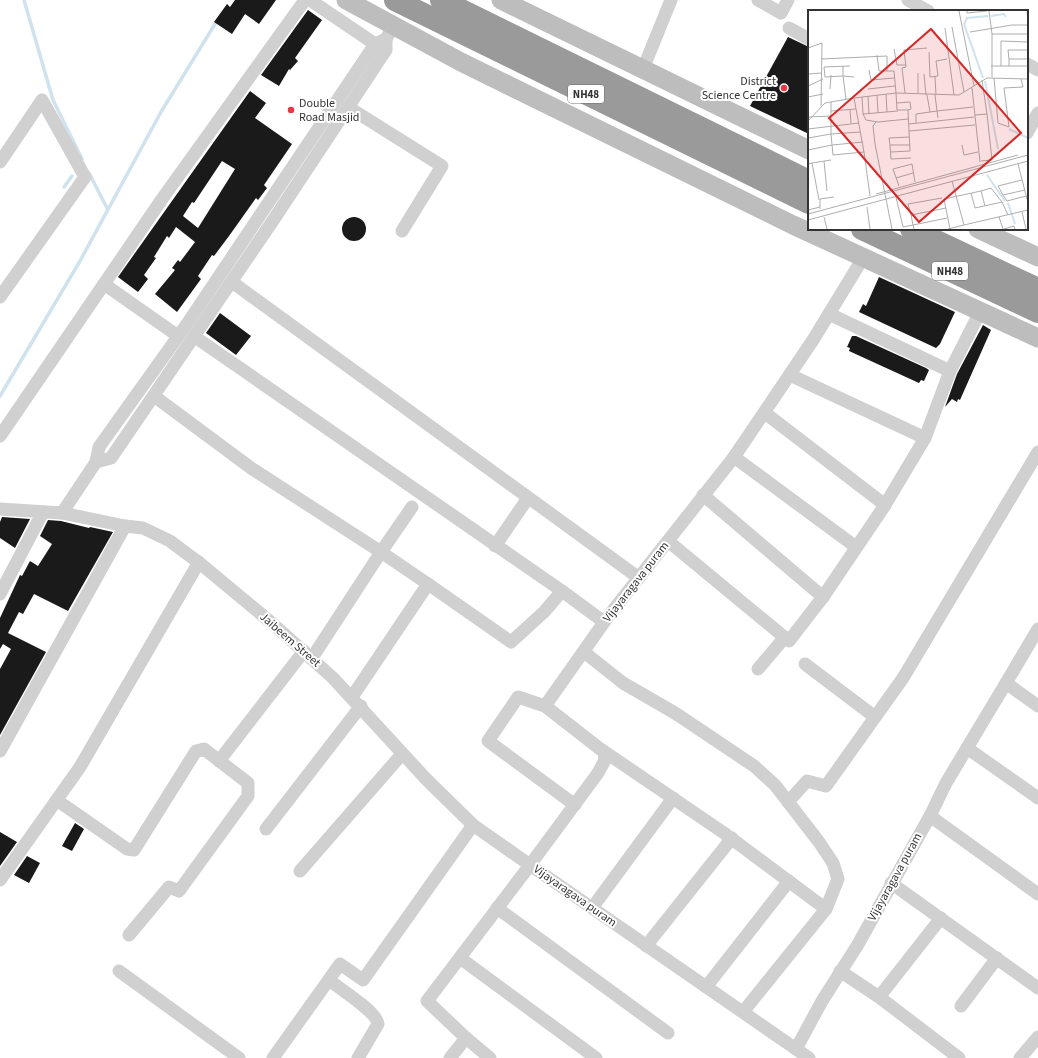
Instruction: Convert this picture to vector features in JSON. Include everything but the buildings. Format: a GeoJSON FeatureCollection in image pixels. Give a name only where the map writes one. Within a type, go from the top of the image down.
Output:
{"type":"FeatureCollection","features":[{"type":"Feature","properties":{"kind":"highway","name":"NH48"},"geometry":{"type":"LineString","coordinates":[[395,0],[780,178],[808,181]]}},
{"type":"Feature","properties":{"kind":"highway","name":"NH48"},"geometry":{"type":"LineString","coordinates":[[440,0],[780,178],[808,202]]}},
{"type":"Feature","properties":{"kind":"highway","name":"NH48"},"geometry":{"type":"LineString","coordinates":[[864,230],[1038,312]]}},
{"type":"Feature","properties":{"kind":"highway","name":"NH48"},"geometry":{"type":"LineString","coordinates":[[913,230],[1038,289]]}},
{"type":"Feature","properties":{"kind":"main road"},"geometry":{"type":"LineString","coordinates":[[346,0],[385,36],[468,66],[792,225],[1038,338]]}},
{"type":"Feature","properties":{"kind":"main road"},"geometry":{"type":"LineString","coordinates":[[501,0],[808,150]]}},
{"type":"Feature","properties":{"kind":"main road"},"geometry":{"type":"LineString","coordinates":[[980,230],[1038,257]]}},
{"type":"Feature","properties":{"kind":"street"},"geometry":{"type":"LineString","coordinates":[[0,436],[162,199],[305,0]]}},
{"type":"Feature","properties":{"kind":"street"},"geometry":{"type":"LineString","coordinates":[[310,0],[385,36]]}},
{"type":"Feature","properties":{"kind":"street"},"geometry":{"type":"LineString","coordinates":[[643,69],[671,0]]}},
{"type":"Feature","properties":{"kind":"street"},"geometry":{"type":"LineString","coordinates":[[758,0],[781,13],[788,0]]}},
{"type":"Feature","properties":{"kind":"street"},"geometry":{"type":"LineString","coordinates":[[908,0],[926,10]]}},
{"type":"Feature","properties":{"kind":"street"},"geometry":{"type":"LineString","coordinates":[[789,28],[808,38]]}},
{"type":"Feature","properties":{"kind":"street"},"geometry":{"type":"LineString","coordinates":[[96,462],[111,458],[195,337],[386,50],[385,36]]}},
{"type":"Feature","properties":{"kind":"street"},"geometry":{"type":"LineString","coordinates":[[62,513],[96,462],[99,447],[178,336],[385,36]]}},
{"type":"Feature","properties":{"kind":"street"},"geometry":{"type":"LineString","coordinates":[[1028,65],[1038,70]]}},
{"type":"Feature","properties":{"kind":"street"},"geometry":{"type":"LineString","coordinates":[[0,162],[42,100],[85,177],[0,297]]}},
{"type":"Feature","properties":{"kind":"street"},"geometry":{"type":"LineString","coordinates":[[348,107],[442,166],[402,231]]}},
{"type":"Feature","properties":{"kind":"street"},"geometry":{"type":"LineString","coordinates":[[1028,131],[1038,113]]}},
{"type":"Feature","properties":{"kind":"street","name":"Vijayaragava puram"},"geometry":{"type":"LineString","coordinates":[[545,706],[604,622],[734,457],[790,375],[863,258]]}},
{"type":"Feature","properties":{"kind":"street"},"geometry":{"type":"LineString","coordinates":[[232,282],[638,578]]}},
{"type":"Feature","properties":{"kind":"street"},"geometry":{"type":"LineString","coordinates":[[104,284],[178,336]]}},
{"type":"Feature","properties":{"kind":"street"},"geometry":{"type":"LineString","coordinates":[[668,541],[789,641],[823,597],[885,505],[925,438],[950,371],[980,312]]}},
{"type":"Feature","properties":{"kind":"street"},"geometry":{"type":"LineString","coordinates":[[829,314],[950,371]]}},
{"type":"Feature","properties":{"kind":"street"},"geometry":{"type":"LineString","coordinates":[[195,337],[562,591],[604,622]]}},
{"type":"Feature","properties":{"kind":"street"},"geometry":{"type":"LineString","coordinates":[[790,375],[925,438]]}},
{"type":"Feature","properties":{"kind":"street"},"geometry":{"type":"LineString","coordinates":[[154,396],[251,468],[428,584],[511,642],[544,612],[562,591]]}},
{"type":"Feature","properties":{"kind":"street"},"geometry":{"type":"LineString","coordinates":[[765,413],[885,505]]}},
{"type":"Feature","properties":{"kind":"street"},"geometry":{"type":"LineString","coordinates":[[788,802],[807,781],[826,786],[875,718],[903,678],[1038,452]]}},
{"type":"Feature","properties":{"kind":"street"},"geometry":{"type":"LineString","coordinates":[[734,457],[856,547]]}},
{"type":"Feature","properties":{"kind":"street"},"geometry":{"type":"LineString","coordinates":[[703,495],[823,597]]}},
{"type":"Feature","properties":{"kind":"street"},"geometry":{"type":"LineString","coordinates":[[495,546],[528,498]]}},
{"type":"Feature","properties":{"kind":"street"},"geometry":{"type":"LineString","coordinates":[[219,760],[308,655],[412,507]]}},
{"type":"Feature","properties":{"kind":"street","name":"Jaibeem Street"},"geometry":{"type":"LineString","coordinates":[[0,509],[62,513],[125,526],[143,528],[170,541],[199,562],[308,655],[356,702],[402,754],[473,825],[530,865]]}},
{"type":"Feature","properties":{"kind":"street"},"geometry":{"type":"LineString","coordinates":[[0,594],[43,512]]}},
{"type":"Feature","properties":{"kind":"street"},"geometry":{"type":"LineString","coordinates":[[0,751],[125,526]]}},
{"type":"Feature","properties":{"kind":"street"},"geometry":{"type":"LineString","coordinates":[[0,880],[58,801],[80,767],[199,562]]}},
{"type":"Feature","properties":{"kind":"street"},"geometry":{"type":"LineString","coordinates":[[266,829],[356,702],[428,584]]}},
{"type":"Feature","properties":{"kind":"street","name":"Vijayaragava puram"},"geometry":{"type":"LineString","coordinates":[[602,750],[605,760],[598,773],[530,865],[796,1049],[840,971],[857,946],[891,883],[930,816],[946,783],[1038,629]]}},
{"type":"Feature","properties":{"kind":"street"},"geometry":{"type":"LineString","coordinates":[[758,669],[785,637]]}},
{"type":"Feature","properties":{"kind":"street"},"geometry":{"type":"LineString","coordinates":[[584,652],[623,683],[675,713],[754,766],[775,785],[819,842],[833,863],[838,879],[826,909],[743,1012]]}},
{"type":"Feature","properties":{"kind":"street"},"geometry":{"type":"LineString","coordinates":[[804,664],[875,718]]}},
{"type":"Feature","properties":{"kind":"street"},"geometry":{"type":"LineString","coordinates":[[1006,683],[1038,706]]}},
{"type":"Feature","properties":{"kind":"street"},"geometry":{"type":"LineString","coordinates":[[575,805],[488,741],[518,697],[545,706],[602,750],[732,838],[826,909]]}},
{"type":"Feature","properties":{"kind":"street"},"geometry":{"type":"LineString","coordinates":[[967,748],[1038,798]]}},
{"type":"Feature","properties":{"kind":"street"},"geometry":{"type":"LineString","coordinates":[[58,801],[127,849],[134,850],[196,750],[204,749],[248,783],[248,796],[179,891],[169,887],[129,935]]}},
{"type":"Feature","properties":{"kind":"street"},"geometry":{"type":"LineString","coordinates":[[300,871],[402,754]]}},
{"type":"Feature","properties":{"kind":"street"},"geometry":{"type":"LineString","coordinates":[[592,908],[673,798]]}},
{"type":"Feature","properties":{"kind":"street"},"geometry":{"type":"LineString","coordinates":[[930,816],[1038,894]]}},
{"type":"Feature","properties":{"kind":"street"},"geometry":{"type":"LineString","coordinates":[[273,1058],[340,964],[363,980],[473,825]]}},
{"type":"Feature","properties":{"kind":"street"},"geometry":{"type":"LineString","coordinates":[[646,946],[732,838]]}},
{"type":"Feature","properties":{"kind":"street"},"geometry":{"type":"LineString","coordinates":[[490,1058],[466,1038],[427,1001],[530,865]]}},
{"type":"Feature","properties":{"kind":"street"},"geometry":{"type":"LineString","coordinates":[[706,987],[789,881]]}},
{"type":"Feature","properties":{"kind":"street"},"geometry":{"type":"LineString","coordinates":[[891,883],[1038,988]]}},
{"type":"Feature","properties":{"kind":"street"},"geometry":{"type":"LineString","coordinates":[[497,908],[668,1033]]}},
{"type":"Feature","properties":{"kind":"street"},"geometry":{"type":"LineString","coordinates":[[879,997],[941,918]]}},
{"type":"Feature","properties":{"kind":"street"},"geometry":{"type":"LineString","coordinates":[[460,958],[596,1058]]}},
{"type":"Feature","properties":{"kind":"street"},"geometry":{"type":"LineString","coordinates":[[961,1006],[996,958]]}},
{"type":"Feature","properties":{"kind":"street"},"geometry":{"type":"LineString","coordinates":[[119,971],[239,1058]]}},
{"type":"Feature","properties":{"kind":"street"},"geometry":{"type":"LineString","coordinates":[[840,971],[879,997],[959,1058]]}},
{"type":"Feature","properties":{"kind":"street"},"geometry":{"type":"LineString","coordinates":[[329,980],[378,1020],[378,1024],[358,1058]]}},
{"type":"Feature","properties":{"kind":"street"},"geometry":{"type":"LineString","coordinates":[[1020,1058],[1038,1037]]}},
{"type":"Feature","properties":{"kind":"street"},"geometry":{"type":"LineString","coordinates":[[450,1058],[466,1038]]}},
{"type":"Feature","properties":{"kind":"street"},"geometry":{"type":"LineString","coordinates":[[796,1049],[809,1058]]}},
{"type":"Feature","properties":{"kind":"waterway"},"geometry":{"type":"LineString","coordinates":[[24,0],[53,100],[82,159]]}},
{"type":"Feature","properties":{"kind":"waterway"},"geometry":{"type":"LineString","coordinates":[[0,396],[80,261],[161,112],[215,24]]}},
{"type":"Feature","properties":{"kind":"waterway"},"geometry":{"type":"LineString","coordinates":[[89,173],[107,208]]}},
{"type":"Feature","properties":{"kind":"waterway"},"geometry":{"type":"LineString","coordinates":[[64,187],[72,176]]}},
{"type":"Feature","properties":{"kind":"place","name":"District Science Centre"},"geometry":{"type":"Point","coordinates":[784,88]}},
{"type":"Feature","properties":{"kind":"place","name":"Double Road Masjid"},"geometry":{"type":"Point","coordinates":[291,110]}}]}
